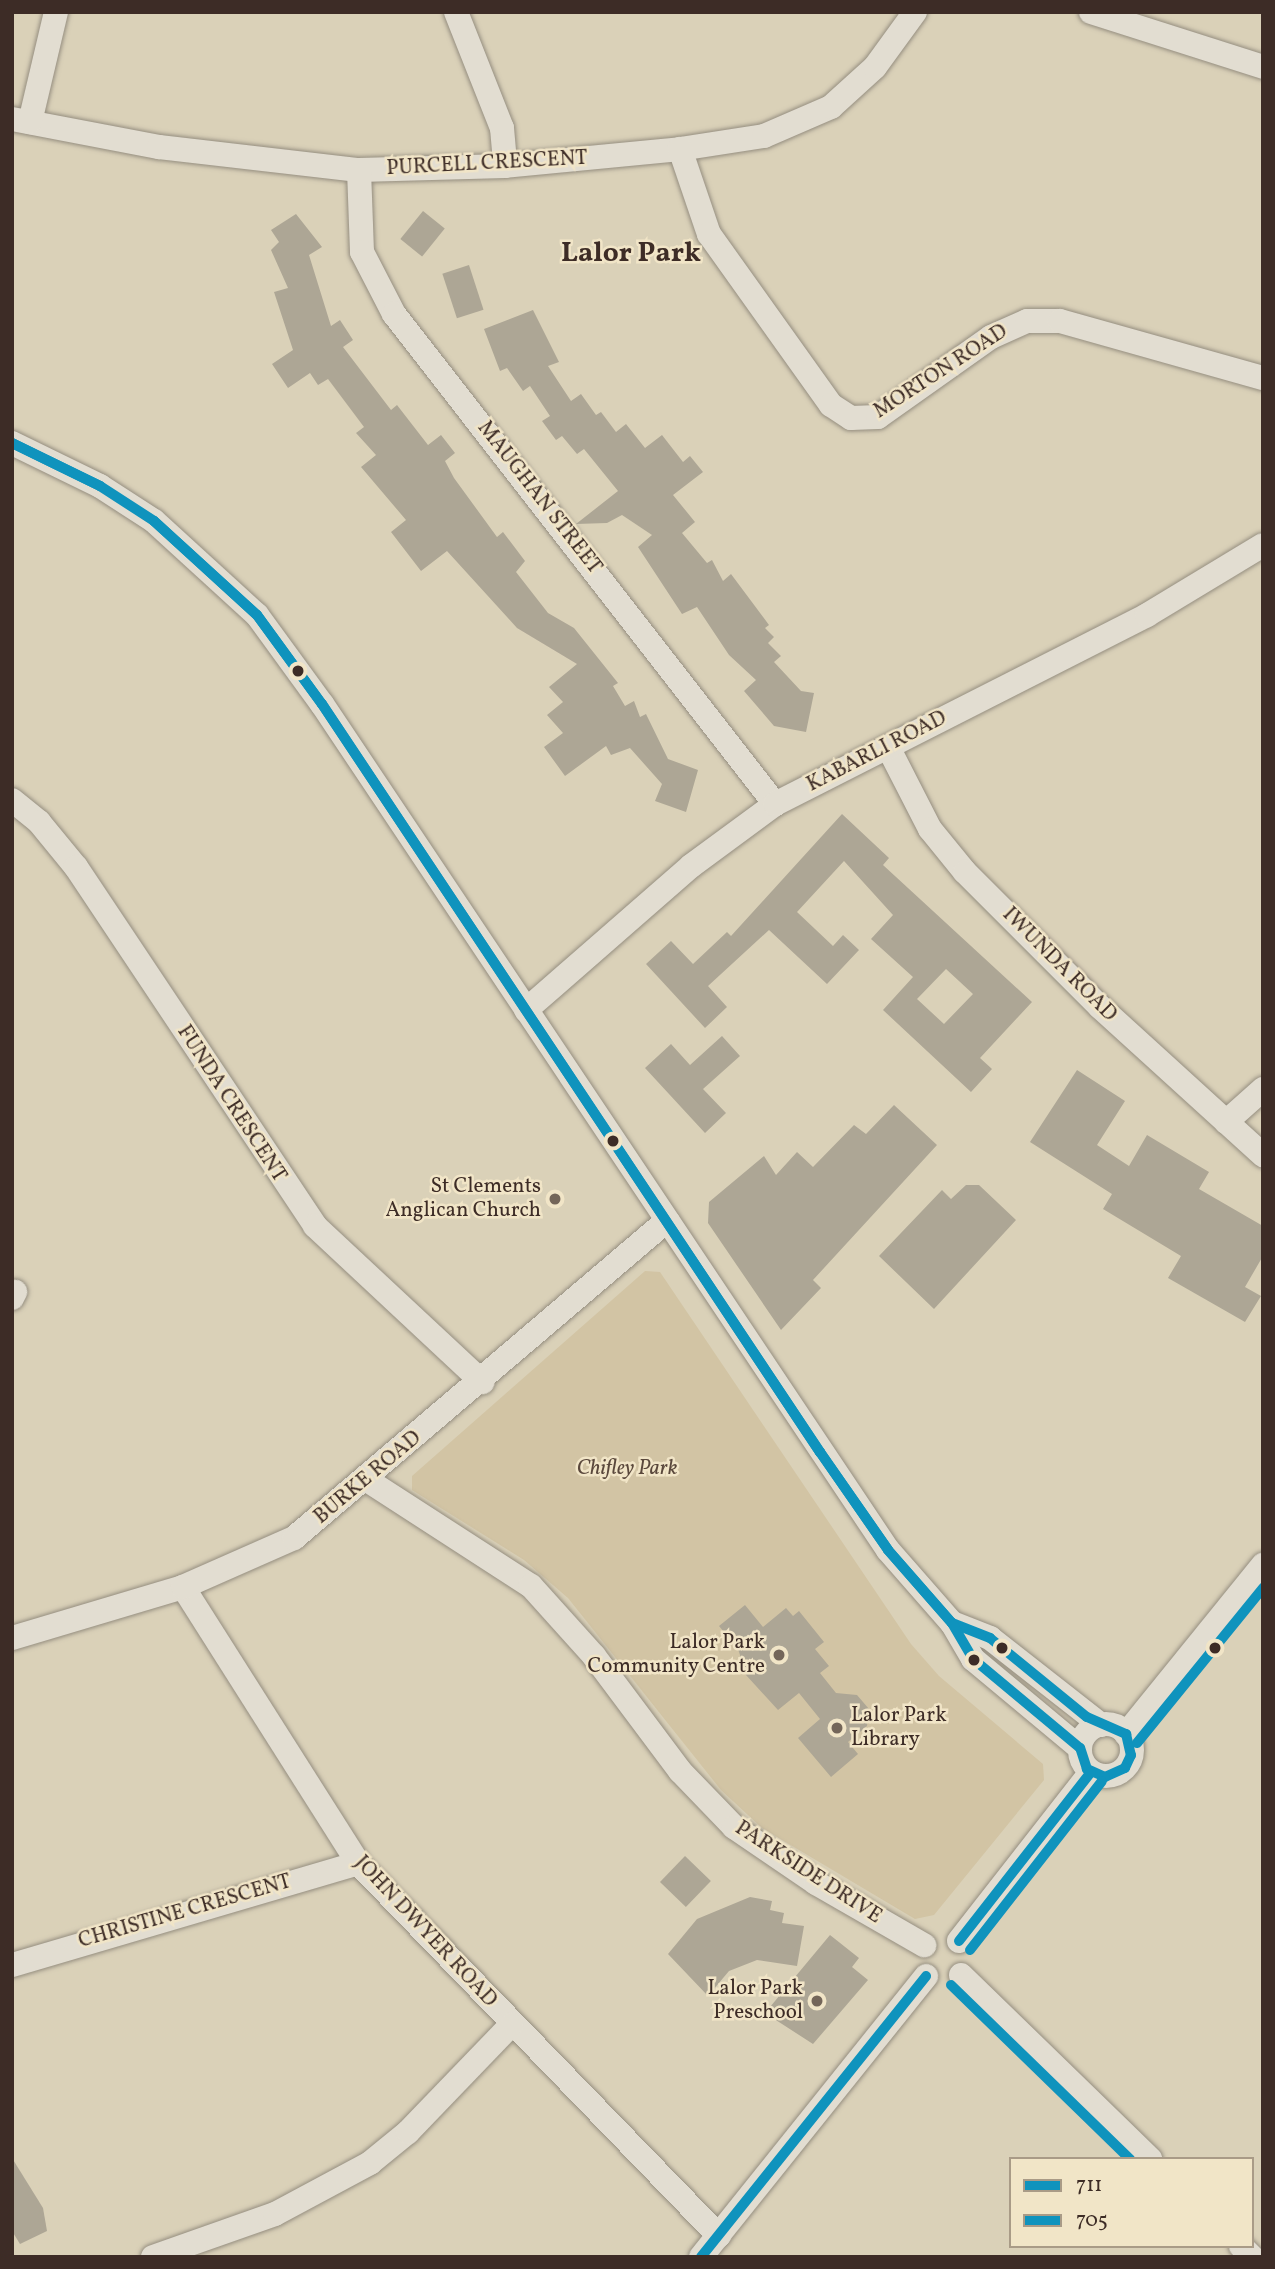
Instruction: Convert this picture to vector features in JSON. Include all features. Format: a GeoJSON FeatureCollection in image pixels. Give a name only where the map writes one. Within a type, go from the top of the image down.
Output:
{"type":"FeatureCollection","features":[{"type":"Feature","properties":{"kind":"street"},"geometry":{"type":"LineString","coordinates":[[21,121],[56,12]]}},
{"type":"Feature","properties":{"kind":"street"},"geometry":{"type":"LineString","coordinates":[[456,12],[502,128],[505,166]]}},
{"type":"Feature","properties":{"kind":"street","name":"PURCELL CRESCENT"},"geometry":{"type":"LineString","coordinates":[[21,121],[159,146],[359,170],[505,166],[680,149],[764,136],[831,107],[875,67],[915,12]]}},
{"type":"Feature","properties":{"kind":"street"},"geometry":{"type":"LineString","coordinates":[[1091,12],[1263,67]]}},
{"type":"Feature","properties":{"kind":"street","name":"MORTON ROAD"},"geometry":{"type":"LineString","coordinates":[[680,149],[697,208],[713,240],[831,405],[851,418],[878,417],[991,337],[1027,321],[1060,321],[1263,378]]}},
{"type":"Feature","properties":{"kind":"street","name":"MAUGHAN STREET"},"geometry":{"type":"LineString","coordinates":[[359,170],[362,252],[394,314],[775,804]]}},
{"type":"Feature","properties":{"kind":"street"},"geometry":{"type":"LineString","coordinates":[[12,443],[100,485],[154,520],[257,615],[888,1550],[952,1623],[973,1659],[1080,1748],[1091,1772]]}},
{"type":"Feature","properties":{"kind":"street","name":"KABARLI ROAD"},"geometry":{"type":"LineString","coordinates":[[526,1010],[691,866],[775,804],[1147,615],[1260,553]]}},
{"type":"Feature","properties":{"kind":"street","name":"IWUNDA ROAD"},"geometry":{"type":"LineString","coordinates":[[888,747],[930,829],[965,872],[1099,1006],[1263,1155]]}},
{"type":"Feature","properties":{"kind":"street","name":"FUNDA CRESCENT"},"geometry":{"type":"LineString","coordinates":[[12,800],[39,822],[76,867],[315,1226],[482,1382]]}},
{"type":"Feature","properties":{"kind":"street"},"geometry":{"type":"LineString","coordinates":[[1226,1122],[1263,1090]]}},
{"type":"Feature","properties":{"kind":"street","name":"BURKE ROAD"},"geometry":{"type":"LineString","coordinates":[[12,1638],[183,1587],[294,1538],[367,1480],[667,1221]]}},
{"type":"Feature","properties":{"kind":"street","name":"PARKSIDE DRIVE"},"geometry":{"type":"LineString","coordinates":[[367,1480],[538,1594],[594,1656],[680,1771],[734,1827],[816,1883],[924,1945]]}},
{"type":"Feature","properties":{"kind":"street"},"geometry":{"type":"LineString","coordinates":[[1126,1734],[1263,1565]]}},
{"type":"Feature","properties":{"kind":"street","name":"JOHN DWYER ROAD"},"geometry":{"type":"LineString","coordinates":[[183,1587],[358,1863],[511,2025],[719,2236]]}},
{"type":"Feature","properties":{"kind":"street"},"geometry":{"type":"LineString","coordinates":[[952,1623],[990,1639],[1101,1725],[1126,1734]]}},
{"type":"Feature","properties":{"kind":"street"},"geometry":{"type":"LineString","coordinates":[[1080,1748],[1086,1733],[1101,1725]]}},
{"type":"Feature","properties":{"kind":"street"},"geometry":{"type":"LineString","coordinates":[[1091,1772],[1112,1776],[1125,1768],[1131,1755],[1126,1734]]}},
{"type":"Feature","properties":{"kind":"street"},"geometry":{"type":"LineString","coordinates":[[959,1941],[1091,1772]]}},
{"type":"Feature","properties":{"kind":"street","name":"CHRISTINE CRESCENT"},"geometry":{"type":"LineString","coordinates":[[12,1965],[358,1863]]}},
{"type":"Feature","properties":{"kind":"street"},"geometry":{"type":"LineString","coordinates":[[941,1935],[959,1941],[967,1961],[961,1975],[944,1983],[926,1976],[919,1961],[924,1945],[941,1935]]}},
{"type":"Feature","properties":{"kind":"street"},"geometry":{"type":"LineString","coordinates":[[961,1975],[1148,2157]]}},
{"type":"Feature","properties":{"kind":"street"},"geometry":{"type":"LineString","coordinates":[[701,2257],[926,1976]]}},
{"type":"Feature","properties":{"kind":"street"},"geometry":{"type":"LineString","coordinates":[[153,2257],[275,2214],[370,2163],[408,2132],[511,2025]]}},
{"type":"Feature","properties":{"kind":"green space","name":"Chifley Park"},"geometry":{"type":"Polygon","coordinates":[[[645,1271],[660,1272],[911,1644],[939,1676],[1043,1764],[1044,1780],[934,1915],[915,1919],[762,1828],[721,1790],[568,1598],[524,1560],[412,1490],[412,1476],[645,1271]]]}},
{"type":"Feature","properties":{"kind":"building"},"geometry":{"type":"Polygon","coordinates":[[[423,211],[445,229],[422,257],[400,239],[423,211]]]}},
{"type":"Feature","properties":{"kind":"building"},"geometry":{"type":"Polygon","coordinates":[[[296,214],[322,247],[309,255],[331,326],[340,320],[353,340],[343,347],[391,410],[397,405],[428,445],[441,435],[455,453],[445,461],[454,478],[497,537],[503,532],[525,561],[516,572],[548,613],[574,628],[618,683],[613,686],[625,706],[634,701],[640,717],[646,714],[668,759],[698,770],[686,812],[655,801],[662,784],[630,748],[611,755],[606,746],[565,776],[544,747],[563,733],[547,715],[563,702],[549,687],[577,664],[517,628],[447,551],[421,571],[391,532],[406,520],[361,467],[376,455],[356,433],[364,427],[328,379],[318,385],[310,373],[288,388],[272,364],[293,350],[274,292],[288,288],[271,250],[279,242],[271,230],[296,214]]]}},
{"type":"Feature","properties":{"kind":"building"},"geometry":{"type":"Polygon","coordinates":[[[469,265],[484,310],[457,318],[442,274],[469,265]]]}},
{"type":"Feature","properties":{"kind":"building"},"geometry":{"type":"Polygon","coordinates":[[[533,310],[559,362],[548,366],[571,401],[581,394],[596,415],[601,412],[616,432],[626,424],[645,448],[662,435],[683,462],[690,456],[703,472],[673,495],[695,522],[682,533],[707,563],[712,560],[723,581],[731,574],[769,625],[765,628],[774,637],[768,643],[781,656],[774,662],[801,691],[814,693],[806,732],[774,726],[744,691],[756,680],[729,655],[697,607],[682,614],[638,547],[652,535],[622,515],[607,523],[576,524],[618,491],[584,449],[577,454],[562,436],[556,440],[542,421],[550,416],[530,386],[523,391],[507,368],[500,371],[484,329],[533,310]]]}},
{"type":"Feature","properties":{"kind":"building"},"geometry":{"type":"Polygon","coordinates":[[[842,814],[889,858],[883,865],[1032,1002],[980,1058],[992,1069],[971,1092],[883,1010],[913,977],[871,939],[893,915],[844,861],[797,912],[833,946],[843,935],[859,950],[827,984],[769,930],[708,986],[727,1007],[705,1028],[646,964],[671,941],[693,964],[727,932],[731,936],[842,814]],[[946,969],[917,999],[944,1024],[973,994],[946,969]]]}},
{"type":"Feature","properties":{"kind":"building"},"geometry":{"type":"Polygon","coordinates":[[[722,1036],[740,1056],[703,1089],[726,1113],[705,1133],[645,1068],[671,1044],[690,1065],[722,1036]]]}},
{"type":"Feature","properties":{"kind":"building"},"geometry":{"type":"Polygon","coordinates":[[[1077,1070],[1125,1101],[1097,1145],[1129,1166],[1147,1135],[1209,1172],[1199,1189],[1263,1226],[1263,1256],[1245,1287],[1261,1296],[1245,1322],[1168,1278],[1181,1256],[1103,1209],[1112,1194],[1030,1142],[1077,1070]]]}},
{"type":"Feature","properties":{"kind":"building"},"geometry":{"type":"Polygon","coordinates":[[[894,1105],[937,1145],[813,1280],[821,1288],[781,1330],[708,1223],[709,1202],[764,1156],[776,1175],[797,1152],[813,1167],[854,1125],[866,1134],[894,1105]]]}},
{"type":"Feature","properties":{"kind":"building"},"geometry":{"type":"Polygon","coordinates":[[[966,1185],[979,1185],[1016,1220],[934,1309],[879,1256],[942,1190],[951,1199],[966,1185]]]}},
{"type":"Feature","properties":{"kind":"building","name":"Lalor Park Community Centre"},"geometry":{"type":"Polygon","coordinates":[[[745,1605],[763,1627],[786,1608],[793,1616],[799,1611],[824,1642],[815,1649],[829,1666],[820,1673],[836,1693],[857,1695],[869,1709],[867,1726],[848,1742],[858,1754],[831,1777],[798,1738],[820,1719],[799,1693],[778,1710],[735,1663],[741,1658],[738,1649],[719,1626],[745,1605]]]}},
{"type":"Feature","properties":{"kind":"building"},"geometry":{"type":"Polygon","coordinates":[[[685,1856],[711,1881],[686,1907],[660,1882],[685,1856]]]}},
{"type":"Feature","properties":{"kind":"building"},"geometry":{"type":"Polygon","coordinates":[[[750,1897],[772,1901],[770,1910],[784,1913],[782,1923],[804,1926],[797,1966],[757,1960],[729,1971],[708,1996],[668,1954],[697,1919],[750,1897]]]}},
{"type":"Feature","properties":{"kind":"building"},"geometry":{"type":"Polygon","coordinates":[[[830,1935],[859,1958],[852,1967],[868,1980],[813,2044],[765,2013],[830,1935]]]}},
{"type":"Feature","properties":{"kind":"building"},"geometry":{"type":"Polygon","coordinates":[[[12,2158],[43,2208],[47,2231],[20,2244],[12,2231],[12,2158]]]}},
{"type":"Feature","properties":{"kind":"transit line","name":"711"},"geometry":{"type":"LineString","coordinates":[[12,443],[100,486]]}},
{"type":"Feature","properties":{"kind":"transit line","name":"711"},"geometry":{"type":"LineString","coordinates":[[12,443],[100,486]]}},
{"type":"Feature","properties":{"kind":"transit line","name":"711"},"geometry":{"type":"LineString","coordinates":[[100,486],[154,521]]}},
{"type":"Feature","properties":{"kind":"transit line","name":"711"},"geometry":{"type":"LineString","coordinates":[[154,521],[257,615]]}},
{"type":"Feature","properties":{"kind":"transit line","name":"711"},"geometry":{"type":"LineString","coordinates":[[154,521],[257,615]]}},
{"type":"Feature","properties":{"kind":"transit line","name":"711"},"geometry":{"type":"LineString","coordinates":[[257,615],[322,704]]}},
{"type":"Feature","properties":{"kind":"transit line","name":"711"},"geometry":{"type":"LineString","coordinates":[[257,615],[322,704]]}},
{"type":"Feature","properties":{"kind":"transit line","name":"711"},"geometry":{"type":"LineString","coordinates":[[322,704],[820,1452]]}},
{"type":"Feature","properties":{"kind":"transit line","name":"711"},"geometry":{"type":"LineString","coordinates":[[322,704],[820,1452]]}},
{"type":"Feature","properties":{"kind":"transit line","name":"711"},"geometry":{"type":"LineString","coordinates":[[820,1452],[888,1550]]}},
{"type":"Feature","properties":{"kind":"transit line","name":"711"},"geometry":{"type":"LineString","coordinates":[[820,1452],[888,1550]]}},
{"type":"Feature","properties":{"kind":"transit line","name":"711"},"geometry":{"type":"LineString","coordinates":[[888,1550],[952,1623]]}},
{"type":"Feature","properties":{"kind":"transit line","name":"711"},"geometry":{"type":"LineString","coordinates":[[888,1550],[952,1623]]}},
{"type":"Feature","properties":{"kind":"transit line","name":"705"},"geometry":{"type":"LineString","coordinates":[[1137,1743],[1263,1588]]}},
{"type":"Feature","properties":{"kind":"transit line","name":"711"},"geometry":{"type":"LineString","coordinates":[[952,1623],[990,1638],[1087,1717],[1126,1734],[1131,1755],[1125,1768],[1105,1777],[1087,1769],[1080,1748],[973,1659],[952,1623]]}},
{"type":"Feature","properties":{"kind":"transit line","name":"711"},"geometry":{"type":"LineString","coordinates":[[959,1941],[1091,1772]]}},
{"type":"Feature","properties":{"kind":"transit line","name":"705"},"geometry":{"type":"LineString","coordinates":[[970,1950],[1102,1781]]}},
{"type":"Feature","properties":{"kind":"transit line","name":"711"},"geometry":{"type":"LineString","coordinates":[[701,2257],[926,1976]]}},
{"type":"Feature","properties":{"kind":"transit line","name":"705"},"geometry":{"type":"LineString","coordinates":[[951,1985],[1128,2157]]}},
{"type":"Feature","properties":{"kind":"place","name":"St Clements Anglican Church"},"geometry":{"type":"Point","coordinates":[555,1199]}},
{"type":"Feature","properties":{"kind":"place","name":"Lalor Park Community Centre"},"geometry":{"type":"Point","coordinates":[779,1655]}},
{"type":"Feature","properties":{"kind":"place","name":"Lalor Park Library"},"geometry":{"type":"Point","coordinates":[837,1728]}},
{"type":"Feature","properties":{"kind":"place","name":"Lalor Park Preschool"},"geometry":{"type":"Point","coordinates":[817,2001]}},
{"type":"Feature","properties":{"kind":"district","name":"Lalor Park"},"geometry":{"type":"Point","coordinates":[631,254]}}]}
